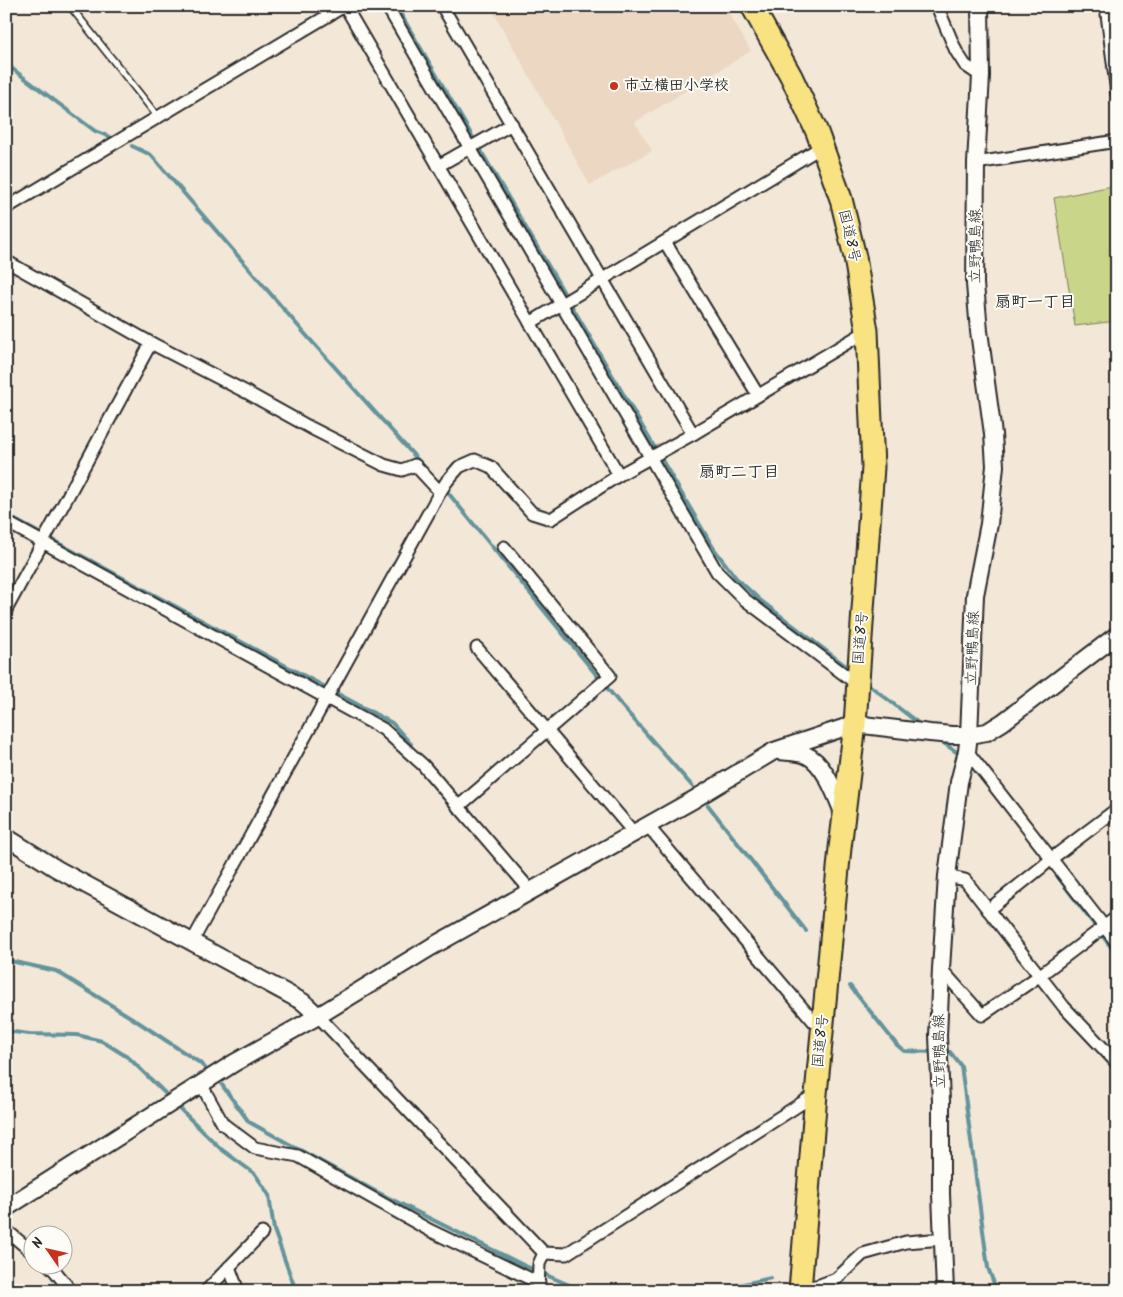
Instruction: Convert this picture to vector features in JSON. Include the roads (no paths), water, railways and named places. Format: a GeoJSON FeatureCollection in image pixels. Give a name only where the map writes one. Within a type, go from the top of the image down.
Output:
{"type":"FeatureCollection","features":[{"type":"Feature","properties":{"kind":"highway","name":"国道8号"},"geometry":{"type":"LineString","coordinates":[[752,6],[791,76],[823,146],[841,199],[855,257],[867,332],[873,467],[855,724],[822,1031],[800,1290]]}},
{"type":"Feature","properties":{"kind":"street"},"geometry":{"type":"LineString","coordinates":[[6,208],[344,6],[619,475]]}},
{"type":"Feature","properties":{"kind":"street"},"geometry":{"type":"LineString","coordinates":[[387,6],[717,572],[744,599],[857,684]]}},
{"type":"Feature","properties":{"kind":"street"},"geometry":{"type":"LineString","coordinates":[[442,6],[693,434]]}},
{"type":"Feature","properties":{"kind":"street"},"geometry":{"type":"LineString","coordinates":[[937,6],[956,51],[965,65],[981,76]]}},
{"type":"Feature","properties":{"kind":"street","name":"立野鴨島線"},"geometry":{"type":"LineString","coordinates":[[945,1291],[938,1036],[941,969],[947,876],[959,782],[968,743],[975,595],[988,524],[995,466],[993,434],[979,331],[975,284],[976,163],[981,76],[980,6]]}},
{"type":"Feature","properties":{"kind":"street"},"geometry":{"type":"LineString","coordinates":[[1106,6],[1117,94]]}},
{"type":"Feature","properties":{"kind":"street"},"geometry":{"type":"LineString","coordinates":[[438,166],[512,124]]}},
{"type":"Feature","properties":{"kind":"street"},"geometry":{"type":"LineString","coordinates":[[976,163],[1117,141]]}},
{"type":"Feature","properties":{"kind":"street"},"geometry":{"type":"LineString","coordinates":[[530,323],[823,146]]}},
{"type":"Feature","properties":{"kind":"street"},"geometry":{"type":"LineString","coordinates":[[665,242],[758,395]]}},
{"type":"Feature","properties":{"kind":"street"},"geometry":{"type":"LineString","coordinates":[[6,261],[151,343],[384,465],[402,470],[415,465],[440,492]]}},
{"type":"Feature","properties":{"kind":"street"},"geometry":{"type":"LineString","coordinates":[[192,942],[440,492],[459,467],[475,460],[491,467],[532,513],[551,519],[619,475],[867,332]]}},
{"type":"Feature","properties":{"kind":"street"},"geometry":{"type":"LineString","coordinates":[[6,610],[151,343]]}},
{"type":"Feature","properties":{"kind":"street"},"geometry":{"type":"LineString","coordinates":[[6,522],[46,537],[329,693],[383,729],[423,765],[530,891]]}},
{"type":"Feature","properties":{"kind":"street"},"geometry":{"type":"LineString","coordinates":[[458,807],[610,676],[504,547]]}},
{"type":"Feature","properties":{"kind":"street"},"geometry":{"type":"LineString","coordinates":[[968,743],[1002,722],[1117,635]]}},
{"type":"Feature","properties":{"kind":"street"},"geometry":{"type":"LineString","coordinates":[[477,648],[547,730],[641,829],[822,1031]]}},
{"type":"Feature","properties":{"kind":"street"},"geometry":{"type":"LineString","coordinates":[[6,1208],[234,1063],[318,1016],[431,947],[693,800],[774,751],[855,724],[930,733],[968,743],[1048,862],[1099,930],[1117,943]]}},
{"type":"Feature","properties":{"kind":"street"},"geometry":{"type":"LineString","coordinates":[[774,751],[806,755],[814,761],[830,782],[844,815]]}},
{"type":"Feature","properties":{"kind":"street"},"geometry":{"type":"LineString","coordinates":[[988,910],[1117,809]]}},
{"type":"Feature","properties":{"kind":"street"},"geometry":{"type":"LineString","coordinates":[[6,837],[57,869],[302,1002],[318,1016],[544,1253],[566,1254],[816,1094]]}},
{"type":"Feature","properties":{"kind":"street"},"geometry":{"type":"LineString","coordinates":[[947,876],[965,880],[1064,1008],[1117,1063]]}},
{"type":"Feature","properties":{"kind":"street"},"geometry":{"type":"LineString","coordinates":[[941,969],[982,1014],[1039,976],[1117,917]]}},
{"type":"Feature","properties":{"kind":"street"},"geometry":{"type":"LineString","coordinates":[[201,1084],[223,1124],[256,1148],[298,1156],[429,1230],[538,1287],[539,1264],[544,1253]]}},
{"type":"Feature","properties":{"kind":"street"},"geometry":{"type":"LineString","coordinates":[[6,1230],[22,1244]]}},
{"type":"Feature","properties":{"kind":"street"},"geometry":{"type":"LineString","coordinates":[[206,1291],[262,1233]]}},
{"type":"Feature","properties":{"kind":"street"},"geometry":{"type":"LineString","coordinates":[[800,1290],[836,1279],[863,1254],[906,1242],[943,1239]]}},
{"type":"Feature","properties":{"kind":"street"},"geometry":{"type":"LineString","coordinates":[[229,1267],[238,1291]]}},
{"type":"Feature","properties":{"kind":"street"},"geometry":{"type":"LineString","coordinates":[[57,1274],[71,1291]]}},
{"type":"Feature","properties":{"kind":"lane"},"geometry":{"type":"LineString","coordinates":[[70,6],[158,117]]}},
{"type":"Feature","properties":{"kind":"waterway"},"geometry":{"type":"LineString","coordinates":[[396,6],[714,549],[736,578],[760,600],[851,670]]}},
{"type":"Feature","properties":{"kind":"waterway"},"geometry":{"type":"LineString","coordinates":[[6,64],[95,131],[110,137]]}},
{"type":"Feature","properties":{"kind":"waterway"},"geometry":{"type":"LineString","coordinates":[[132,146],[151,155],[306,335],[426,469]]}},
{"type":"Feature","properties":{"kind":"waterway"},"geometry":{"type":"LineString","coordinates":[[445,489],[621,705],[693,787]]}},
{"type":"Feature","properties":{"kind":"waterway"},"geometry":{"type":"LineString","coordinates":[[6,515],[392,723],[411,744]]}},
{"type":"Feature","properties":{"kind":"waterway"},"geometry":{"type":"LineString","coordinates":[[864,681],[922,726]]}},
{"type":"Feature","properties":{"kind":"waterway"},"geometry":{"type":"LineString","coordinates":[[941,741],[962,756]]}},
{"type":"Feature","properties":{"kind":"waterway"},"geometry":{"type":"LineString","coordinates":[[708,805],[806,931]]}},
{"type":"Feature","properties":{"kind":"waterway"},"geometry":{"type":"LineString","coordinates":[[1058,877],[1117,955]]}},
{"type":"Feature","properties":{"kind":"waterway"},"geometry":{"type":"LineString","coordinates":[[6,960],[56,971],[132,1018],[205,1068]]}},
{"type":"Feature","properties":{"kind":"waterway"},"geometry":{"type":"LineString","coordinates":[[850,986],[897,1045],[904,1051],[934,1052]]}},
{"type":"Feature","properties":{"kind":"waterway"},"geometry":{"type":"LineString","coordinates":[[6,1031],[29,1034],[77,1035],[102,1041],[129,1058],[170,1098]]}},
{"type":"Feature","properties":{"kind":"waterway"},"geometry":{"type":"LineString","coordinates":[[943,1052],[950,1052],[961,1066],[988,1268],[997,1291]]}},
{"type":"Feature","properties":{"kind":"waterway"},"geometry":{"type":"LineString","coordinates":[[222,1085],[249,1122],[373,1190],[523,1265],[583,1291]]}},
{"type":"Feature","properties":{"kind":"waterway"},"geometry":{"type":"LineString","coordinates":[[176,1105],[221,1149],[255,1174],[269,1195],[274,1230],[296,1291]]}},
{"type":"Feature","properties":{"kind":"waterway"},"geometry":{"type":"LineString","coordinates":[[720,1291],[771,1278]]}},
{"type":"Feature","properties":{"kind":"place","name":"市立横田小学校"},"geometry":{"type":"Point","coordinates":[614,86]}},
{"type":"Feature","properties":{"kind":"district","name":"扇町一丁目"},"geometry":{"type":"Point","coordinates":[1035,302]}},
{"type":"Feature","properties":{"kind":"district","name":"扇町二丁目"},"geometry":{"type":"Point","coordinates":[739,472]}}]}
